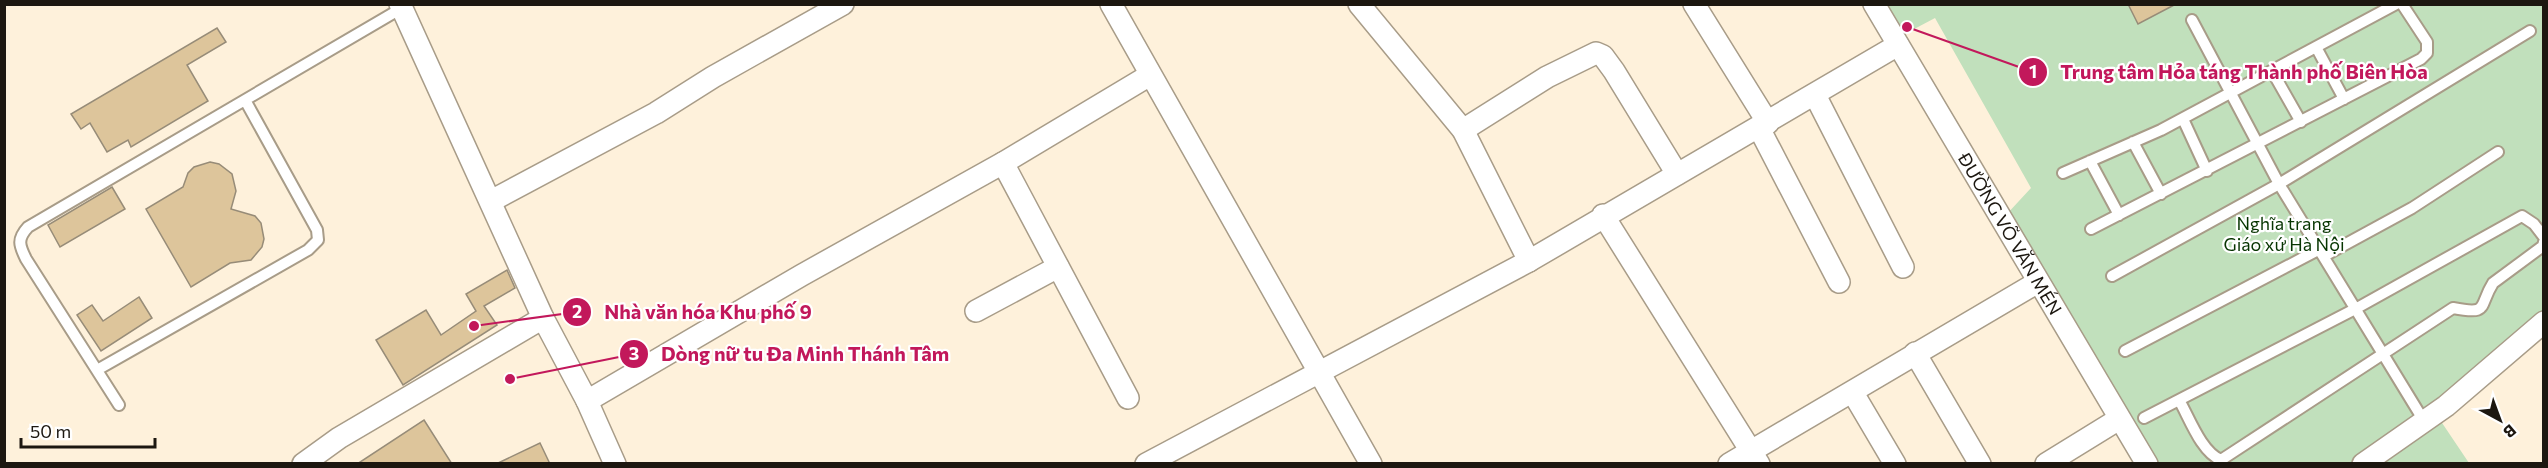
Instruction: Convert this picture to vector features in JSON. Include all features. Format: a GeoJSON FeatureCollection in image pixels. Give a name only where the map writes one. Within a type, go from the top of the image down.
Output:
{"type":"FeatureCollection","features":[{"type":"Feature","properties":{"kind":"street"},"geometry":{"type":"LineString","coordinates":[[491,201],[656,113],[713,77],[843,4]]}},
{"type":"Feature","properties":{"kind":"street"},"geometry":{"type":"LineString","coordinates":[[1111,4],[1371,464]]}},
{"type":"Feature","properties":{"kind":"street"},"geometry":{"type":"LineString","coordinates":[[1359,4],[1463,130],[1529,261]]}},
{"type":"Feature","properties":{"kind":"street"},"geometry":{"type":"LineString","coordinates":[[1694,4],[1763,125],[1839,282]]}},
{"type":"Feature","properties":{"kind":"street","name":"ĐƯỜNG VÕ VĂN MÉN"},"geometry":{"type":"LineString","coordinates":[[1874,4],[2147,464]]}},
{"type":"Feature","properties":{"kind":"street"},"geometry":{"type":"LineString","coordinates":[[401,6],[543,318],[587,401],[615,464]]}},
{"type":"Feature","properties":{"kind":"street"},"geometry":{"type":"LineString","coordinates":[[1146,464],[1529,261],[1604,215],[1898,45]]}},
{"type":"Feature","properties":{"kind":"street"},"geometry":{"type":"LineString","coordinates":[[1463,130],[1547,77],[1596,53],[1603,56],[1614,72],[1677,174]]}},
{"type":"Feature","properties":{"kind":"street"},"geometry":{"type":"LineString","coordinates":[[587,401],[802,275],[1003,163],[1150,75]]}},
{"type":"Feature","properties":{"kind":"street"},"geometry":{"type":"LineString","coordinates":[[1815,95],[1903,267]]}},
{"type":"Feature","properties":{"kind":"street"},"geometry":{"type":"LineString","coordinates":[[1003,163],[1128,398]]}},
{"type":"Feature","properties":{"kind":"street"},"geometry":{"type":"LineString","coordinates":[[1604,215],[1756,456]]}},
{"type":"Feature","properties":{"kind":"street"},"geometry":{"type":"LineString","coordinates":[[976,311],[1058,267]]}},
{"type":"Feature","properties":{"kind":"street"},"geometry":{"type":"LineString","coordinates":[[1730,464],[1756,456],[1915,352],[2038,282]]}},
{"type":"Feature","properties":{"kind":"street"},"geometry":{"type":"LineString","coordinates":[[303,464],[339,438],[543,318]]}},
{"type":"Feature","properties":{"kind":"street"},"geometry":{"type":"LineString","coordinates":[[2363,464],[2446,406],[2544,322]]}},
{"type":"Feature","properties":{"kind":"street"},"geometry":{"type":"LineString","coordinates":[[1915,352],[1980,464]]}},
{"type":"Feature","properties":{"kind":"street"},"geometry":{"type":"LineString","coordinates":[[1853,393],[1895,464]]}},
{"type":"Feature","properties":{"kind":"street"},"geometry":{"type":"LineString","coordinates":[[2046,464],[2119,419]]}},
{"type":"Feature","properties":{"kind":"lane"},"geometry":{"type":"LineString","coordinates":[[2063,173],[2183,119],[2396,4]]}},
{"type":"Feature","properties":{"kind":"lane"},"geometry":{"type":"LineString","coordinates":[[2091,229],[2421,58],[2427,52],[2427,42],[2402,4]]}},
{"type":"Feature","properties":{"kind":"lane"},"geometry":{"type":"LineString","coordinates":[[119,405],[26,259],[19,245],[21,235],[28,227],[401,6]]}},
{"type":"Feature","properties":{"kind":"lane"},"geometry":{"type":"LineString","coordinates":[[2192,20],[2279,184],[2357,308],[2424,421]]}},
{"type":"Feature","properties":{"kind":"lane"},"geometry":{"type":"LineString","coordinates":[[2112,276],[2279,184],[2530,31]]}},
{"type":"Feature","properties":{"kind":"lane"},"geometry":{"type":"LineString","coordinates":[[2316,47],[2344,99]]}},
{"type":"Feature","properties":{"kind":"lane"},"geometry":{"type":"LineString","coordinates":[[2272,71],[2301,122]]}},
{"type":"Feature","properties":{"kind":"lane"},"geometry":{"type":"LineString","coordinates":[[97,370],[308,250],[318,240],[317,230],[245,100]]}},
{"type":"Feature","properties":{"kind":"lane"},"geometry":{"type":"LineString","coordinates":[[2183,119],[2206,171]]}},
{"type":"Feature","properties":{"kind":"lane"},"geometry":{"type":"LineString","coordinates":[[2133,142],[2161,194]]}},
{"type":"Feature","properties":{"kind":"lane"},"geometry":{"type":"LineString","coordinates":[[2125,351],[2412,208],[2498,152]]}},
{"type":"Feature","properties":{"kind":"lane"},"geometry":{"type":"LineString","coordinates":[[2090,161],[2119,215]]}},
{"type":"Feature","properties":{"kind":"lane"},"geometry":{"type":"LineString","coordinates":[[2144,418],[2357,308],[2522,216],[2534,224],[2544,237]]}},
{"type":"Feature","properties":{"kind":"lane"},"geometry":{"type":"LineString","coordinates":[[2179,400],[2205,445],[2214,457],[2221,460],[2385,355],[2453,308],[2472,312],[2482,307],[2488,300],[2488,291],[2493,283],[2543,246],[2544,242]]}},
{"type":"Feature","properties":{"kind":"green space","name":"Nghĩa trang Giáo xứ Hà Nội"},"geometry":{"type":"Polygon","coordinates":[[[1882,5],[2543,5],[2543,313],[2432,408],[2469,463],[2155,463],[2006,215],[2031,188],[1935,18],[1901,36],[1882,5]]]}},
{"type":"Feature","properties":{"kind":"building"},"geometry":{"type":"Polygon","coordinates":[[[2128,4],[2176,4],[2138,24],[2128,4]]]}},
{"type":"Feature","properties":{"kind":"building"},"geometry":{"type":"Polygon","coordinates":[[[217,28],[226,42],[187,65],[208,101],[131,147],[128,140],[107,152],[90,123],[81,129],[71,114],[217,28]]]}},
{"type":"Feature","properties":{"kind":"building"},"geometry":{"type":"Polygon","coordinates":[[[210,162],[219,164],[232,174],[236,191],[231,209],[255,216],[261,223],[264,239],[262,247],[251,260],[230,263],[191,287],[146,209],[183,187],[188,173],[194,167],[210,162]]]}},
{"type":"Feature","properties":{"kind":"building"},"geometry":{"type":"Polygon","coordinates":[[[112,187],[125,209],[60,247],[48,225],[112,187]]]}},
{"type":"Feature","properties":{"kind":"building"},"geometry":{"type":"Polygon","coordinates":[[[507,270],[515,288],[484,306],[497,325],[403,385],[376,340],[426,310],[441,335],[476,311],[466,294],[507,270]]]}},
{"type":"Feature","properties":{"kind":"building"},"geometry":{"type":"Polygon","coordinates":[[[139,297],[152,318],[101,351],[77,315],[92,305],[103,321],[139,297]]]}},
{"type":"Feature","properties":{"kind":"building"},"geometry":{"type":"Polygon","coordinates":[[[424,420],[452,464],[357,464],[424,420]]]}},
{"type":"Feature","properties":{"kind":"building"},"geometry":{"type":"Polygon","coordinates":[[[540,443],[550,464],[496,464],[540,443]]]}},
{"type":"Feature","properties":{"kind":"place","name":"Trung tâm Hỏa táng Thành phố Biên Hòa"},"geometry":{"type":"Point","coordinates":[1907,27]}},
{"type":"Feature","properties":{"kind":"place","name":"Nhà văn hóa Khu phố 9"},"geometry":{"type":"Point","coordinates":[474,326]}},
{"type":"Feature","properties":{"kind":"place","name":"Dòng nữ tu Đa Minh Thánh Tâm"},"geometry":{"type":"Point","coordinates":[510,379]}}]}
